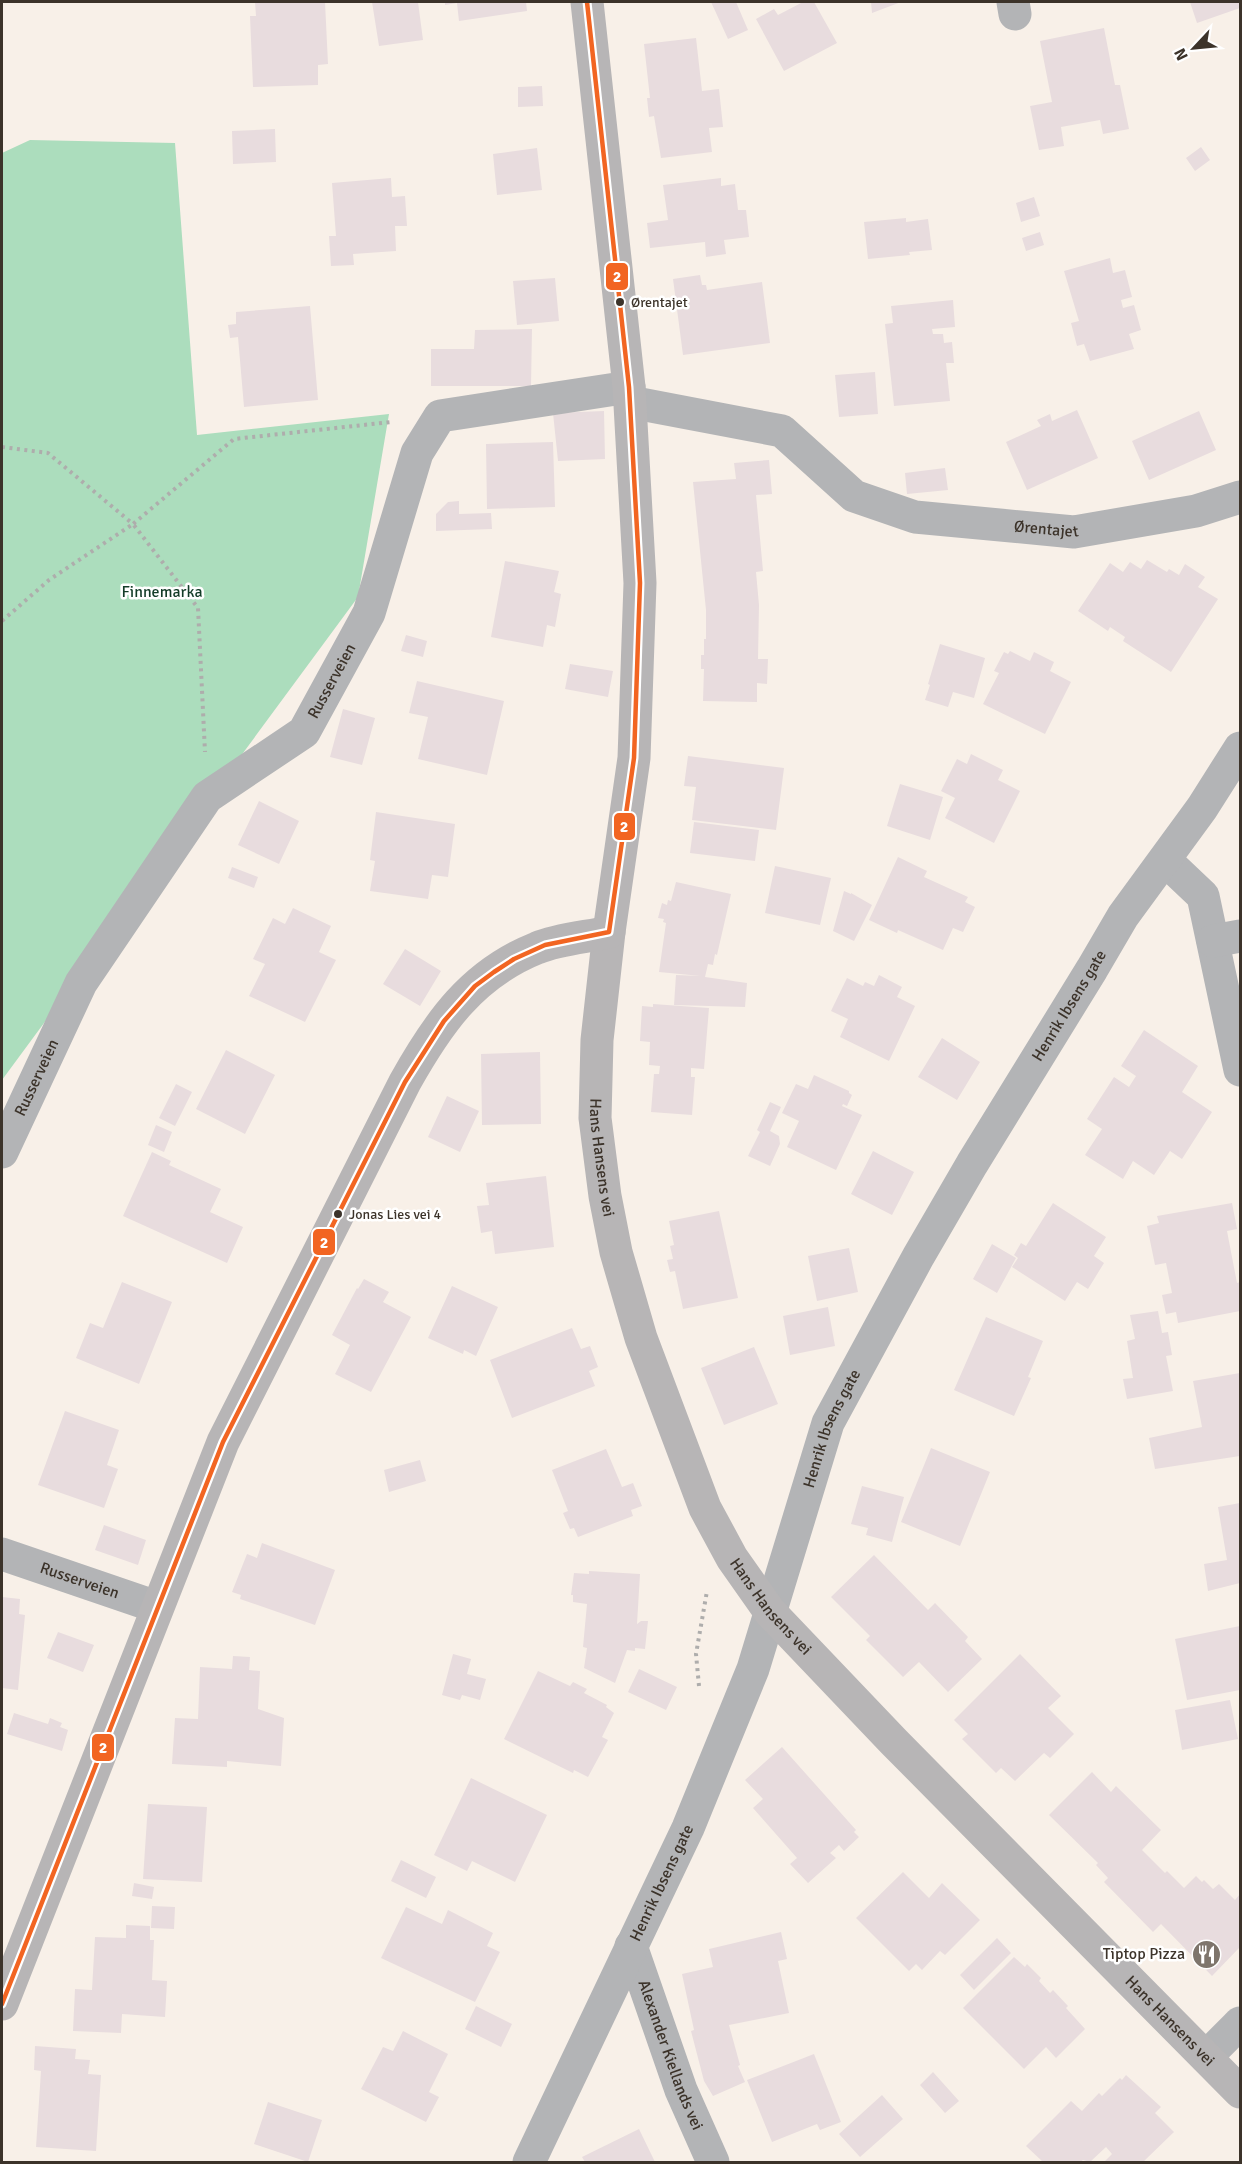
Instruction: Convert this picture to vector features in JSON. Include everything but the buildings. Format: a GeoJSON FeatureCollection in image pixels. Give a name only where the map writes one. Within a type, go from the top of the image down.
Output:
{"type":"FeatureCollection","features":[{"type":"Feature","properties":{"kind":"main road","name":"Hans Hansens vei"},"geometry":{"type":"LineString","coordinates":[[587,2],[629,395],[639,583],[634,758],[609,932],[597,1040],[595,1118],[605,1196],[616,1252],[641,1338],[705,1508],[732,1558],[770,1612],[894,1743],[1240,2092]]}},
{"type":"Feature","properties":{"kind":"main road"},"geometry":{"type":"LineString","coordinates":[[2,2004],[223,1442],[405,1082],[425,1047],[452,1009],[475,985],[497,967],[538,947],[609,932]]}},
{"type":"Feature","properties":{"kind":"street"},"geometry":{"type":"LineString","coordinates":[[440,416],[629,395]]}},
{"type":"Feature","properties":{"kind":"street","name":"Ørentajet"},"geometry":{"type":"LineString","coordinates":[[629,395],[782,431],[854,496],[915,516],[1074,532],[1196,511],[1240,496]]}},
{"type":"Feature","properties":{"kind":"street","name":"Russerveien"},"geometry":{"type":"LineString","coordinates":[[2,1152],[81,983],[207,797],[304,732],[369,613],[417,453],[440,416]]}},
{"type":"Feature","properties":{"kind":"street","name":"Henrik Ibsens gate"},"geometry":{"type":"LineString","coordinates":[[529,2163],[688,1828],[753,1669],[828,1423],[863,1356],[966,1174],[1123,916],[1202,808],[1240,748]]}},
{"type":"Feature","properties":{"kind":"street"},"geometry":{"type":"LineString","coordinates":[[1165,860],[1203,896],[1227,939],[1240,1070]]}},
{"type":"Feature","properties":{"kind":"street","name":"Russerveien"},"geometry":{"type":"LineString","coordinates":[[2,1554],[157,1607]]}},
{"type":"Feature","properties":{"kind":"street","name":"Alexander Kiellands vei"},"geometry":{"type":"LineString","coordinates":[[631,1946],[681,2090],[714,2163]]}},
{"type":"Feature","properties":{"kind":"street"},"geometry":{"type":"LineString","coordinates":[[1206,2057],[1240,2023]]}},
{"type":"Feature","properties":{"kind":"path"},"geometry":{"type":"LineString","coordinates":[[2,621],[49,580],[133,524],[234,439],[440,416]]}},
{"type":"Feature","properties":{"kind":"path"},"geometry":{"type":"LineString","coordinates":[[2,447],[48,453],[133,524],[198,608],[207,797]]}},
{"type":"Feature","properties":{"kind":"path"},"geometry":{"type":"LineString","coordinates":[[699,1686],[696,1653],[706,1592],[711,1586]]}},
{"type":"Feature","properties":{"kind":"green space","name":"Finnemarka"},"geometry":{"type":"Polygon","coordinates":[[[30,140],[175,143],[197,435],[389,414],[358,597],[2,1080],[2,153],[30,140]]]}},
{"type":"Feature","properties":{"kind":"transit line","name":"2"},"geometry":{"type":"LineString","coordinates":[[2,2004],[223,1442],[405,1082],[444,1021],[475,986],[494,972],[514,959],[545,945],[609,932],[634,758],[640,583],[629,387],[587,2]]}},
{"type":"Feature","properties":{"kind":"place","name":"Ørentajet"},"geometry":{"type":"Point","coordinates":[620,302]}},
{"type":"Feature","properties":{"kind":"place","name":"Jonas Lies vei 4"},"geometry":{"type":"Point","coordinates":[338,1214]}},
{"type":"Feature","properties":{"kind":"place","name":"Tiptop Pizza"},"geometry":{"type":"Point","coordinates":[1206,1954]}}]}
